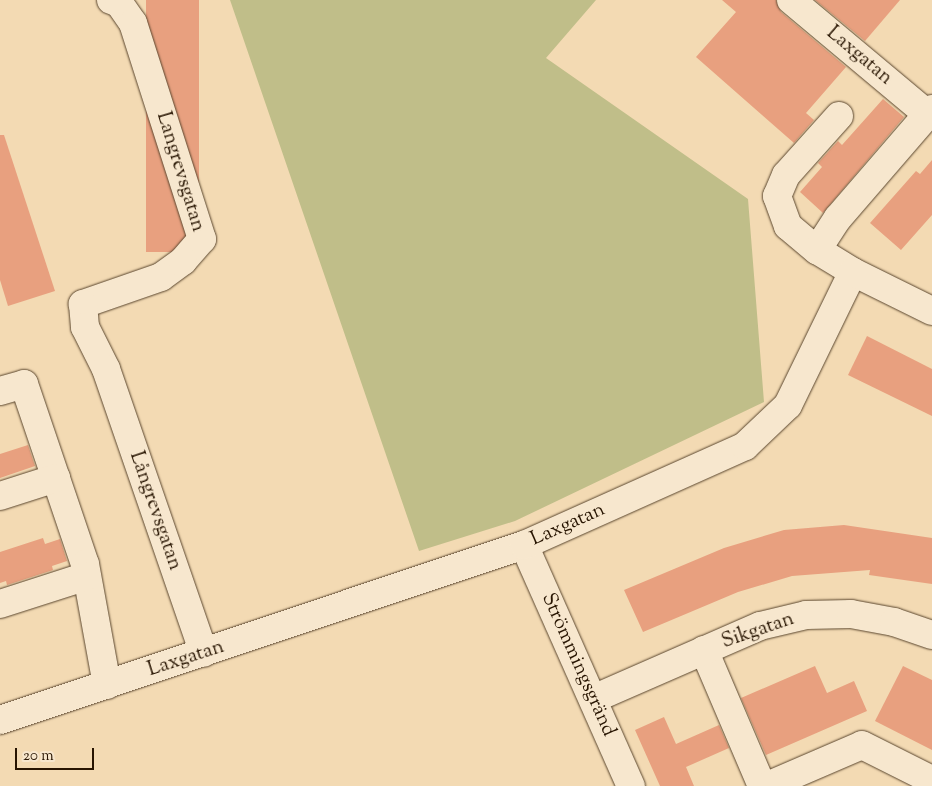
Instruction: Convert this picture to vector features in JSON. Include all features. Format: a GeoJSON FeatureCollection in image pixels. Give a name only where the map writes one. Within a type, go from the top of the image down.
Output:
{"type":"FeatureCollection","features":[{"type":"Feature","properties":{"kind":"street","name":"Langrevsgatan"},"geometry":{"type":"LineString","coordinates":[[106,369],[85,327],[83,304],[161,277],[183,261],[202,240],[133,23],[118,3],[110,0]]}},
{"type":"Feature","properties":{"kind":"street","name":"Laxgatan"},"geometry":{"type":"LineString","coordinates":[[791,0],[929,111],[838,218],[817,250]]}},
{"type":"Feature","properties":{"kind":"street"},"geometry":{"type":"LineString","coordinates":[[839,116],[786,175],[777,196],[788,226],[817,250],[853,272],[932,311]]}},
{"type":"Feature","properties":{"kind":"street","name":"Laxgatan"},"geometry":{"type":"LineString","coordinates":[[0,720],[524,545],[745,446],[769,426],[788,405],[853,272]]}},
{"type":"Feature","properties":{"kind":"street","name":"Långrevsgatan"},"geometry":{"type":"LineString","coordinates":[[106,369],[204,653]]}},
{"type":"Feature","properties":{"kind":"street"},"geometry":{"type":"LineString","coordinates":[[0,391],[24,384],[87,576],[107,685]]}},
{"type":"Feature","properties":{"kind":"street"},"geometry":{"type":"LineString","coordinates":[[0,496],[56,478]]}},
{"type":"Feature","properties":{"kind":"street","name":"Strömmingsgränd"},"geometry":{"type":"LineString","coordinates":[[524,545],[631,786]]}},
{"type":"Feature","properties":{"kind":"street"},"geometry":{"type":"LineString","coordinates":[[0,604],[87,576]]}},
{"type":"Feature","properties":{"kind":"street","name":"Sikgatan"},"geometry":{"type":"LineString","coordinates":[[593,699],[760,626],[806,615],[851,614],[894,622],[932,635]]}},
{"type":"Feature","properties":{"kind":"street"},"geometry":{"type":"LineString","coordinates":[[704,650],[762,786]]}},
{"type":"Feature","properties":{"kind":"street"},"geometry":{"type":"LineString","coordinates":[[767,786],[862,745],[932,780]]}},
{"type":"Feature","properties":{"kind":"shaded area"},"geometry":{"type":"Polygon","coordinates":[[[230,0],[596,0],[546,58],[748,199],[764,402],[515,521],[419,551],[230,0]]]}},
{"type":"Feature","properties":{"kind":"building"},"geometry":{"type":"Polygon","coordinates":[[[146,0],[199,0],[199,252],[146,252],[146,0]]]}},
{"type":"Feature","properties":{"kind":"building"},"geometry":{"type":"Polygon","coordinates":[[[722,0],[776,0],[781,12],[846,67],[806,113],[814,120],[794,143],[696,57],[736,12],[722,0]]]}},
{"type":"Feature","properties":{"kind":"building"},"geometry":{"type":"Polygon","coordinates":[[[815,0],[900,0],[865,41],[815,0]]]}},
{"type":"Feature","properties":{"kind":"building"},"geometry":{"type":"Polygon","coordinates":[[[883,99],[904,117],[823,213],[800,192],[822,167],[818,163],[838,141],[842,145],[883,99]]]}},
{"type":"Feature","properties":{"kind":"building"},"geometry":{"type":"Polygon","coordinates":[[[0,135],[4,135],[55,291],[8,306],[0,280],[0,135]]]}},
{"type":"Feature","properties":{"kind":"building"},"geometry":{"type":"Polygon","coordinates":[[[932,160],[932,215],[901,250],[870,223],[916,171],[920,174],[932,160]]]}},
{"type":"Feature","properties":{"kind":"building"},"geometry":{"type":"Polygon","coordinates":[[[867,336],[932,369],[932,416],[848,375],[867,336]]]}},
{"type":"Feature","properties":{"kind":"building"},"geometry":{"type":"Polygon","coordinates":[[[28,445],[35,466],[0,478],[0,454],[28,445]]]}},
{"type":"Feature","properties":{"kind":"building"},"geometry":{"type":"Polygon","coordinates":[[[844,525],[932,538],[932,584],[869,575],[870,570],[792,576],[738,592],[643,632],[624,590],[724,548],[784,530],[844,525]]]}},
{"type":"Feature","properties":{"kind":"building"},"geometry":{"type":"Polygon","coordinates":[[[43,538],[45,544],[60,539],[67,561],[52,566],[53,570],[7,585],[6,581],[0,583],[0,552],[43,538]]]}},
{"type":"Feature","properties":{"kind":"building"},"geometry":{"type":"Polygon","coordinates":[[[815,666],[827,693],[854,681],[867,711],[766,755],[741,698],[815,666]]]}},
{"type":"Feature","properties":{"kind":"building"},"geometry":{"type":"Polygon","coordinates":[[[903,666],[932,680],[932,750],[875,721],[903,666]]]}},
{"type":"Feature","properties":{"kind":"building"},"geometry":{"type":"Polygon","coordinates":[[[664,717],[676,744],[719,725],[729,748],[686,767],[694,786],[660,786],[635,730],[664,717]]]}}]}
